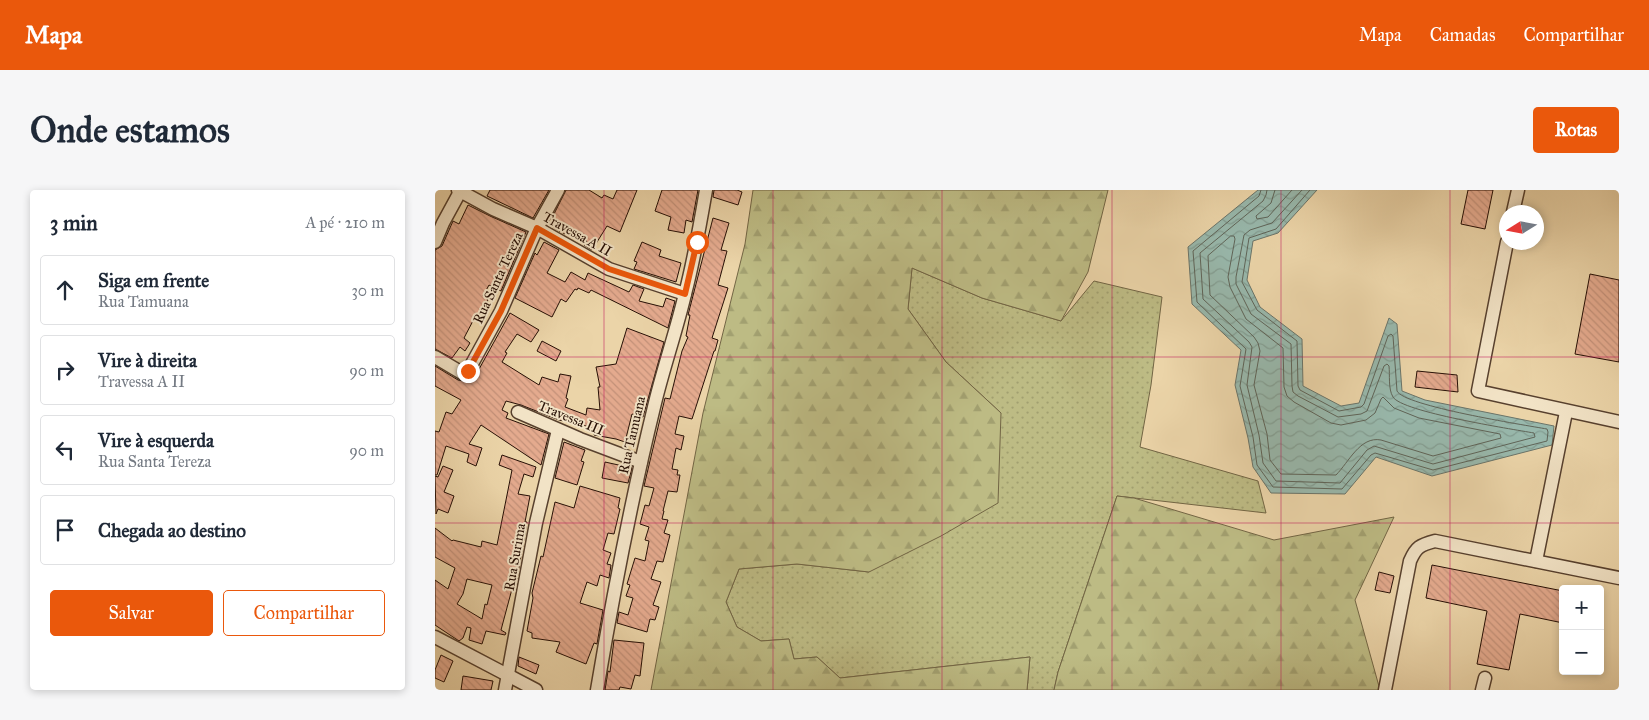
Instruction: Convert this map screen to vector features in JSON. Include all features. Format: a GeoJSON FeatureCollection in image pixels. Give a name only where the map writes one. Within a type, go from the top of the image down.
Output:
{"type":"FeatureCollection","features":[{"type":"Feature","properties":{"kind":"street","name":"Travessa A II"},"geometry":{"type":"LineString","coordinates":[[460,190],[493,209],[537,228],[609,269],[685,294]]}},
{"type":"Feature","properties":{"kind":"street"},"geometry":{"type":"LineString","coordinates":[[435,242],[460,190]]}},
{"type":"Feature","properties":{"kind":"street","name":"Rua Santa Tereza"},"geometry":{"type":"LineString","coordinates":[[435,357],[462,373],[471,368],[501,311],[537,228],[558,190]]}},
{"type":"Feature","properties":{"kind":"street","name":"Rua Tamuana"},"geometry":{"type":"LineString","coordinates":[[597,690],[641,462],[654,405],[685,294],[706,190]]}},
{"type":"Feature","properties":{"kind":"street"},"geometry":{"type":"LineString","coordinates":[[1515,205],[1518,190]]}},
{"type":"Feature","properties":{"kind":"street"},"geometry":{"type":"LineString","coordinates":[[1505,250],[1478,392],[1619,422]]}},
{"type":"Feature","properties":{"kind":"street","name":"Travessa III"},"geometry":{"type":"LineString","coordinates":[[518,412],[558,430],[641,462]]}},
{"type":"Feature","properties":{"kind":"street"},"geometry":{"type":"LineString","coordinates":[[1536,561],[1566,412]]}},
{"type":"Feature","properties":{"kind":"street","name":"Rua Surima"},"geometry":{"type":"LineString","coordinates":[[505,690],[536,524],[558,430]]}},
{"type":"Feature","properties":{"kind":"street"},"geometry":{"type":"LineString","coordinates":[[1385,690],[1410,561],[1415,550],[1424,544],[1435,541],[1619,578]]}},
{"type":"Feature","properties":{"kind":"street"},"geometry":{"type":"LineString","coordinates":[[436,641],[535,690]]}},
{"type":"Feature","properties":{"kind":"green space"},"geometry":{"type":"Polygon","coordinates":[[[753,190],[1108,190],[1088,272],[1061,321],[982,298],[912,268],[908,309],[946,362],[1001,413],[998,503],[941,536],[869,572],[797,564],[739,569],[726,602],[737,627],[761,641],[789,639],[794,659],[817,657],[840,678],[1030,657],[1027,690],[651,690],[703,413],[745,244],[753,190]]]}},
{"type":"Feature","properties":{"kind":"green space"},"geometry":{"type":"Polygon","coordinates":[[[912,268],[982,298],[1061,321],[1094,281],[1162,297],[1151,385],[1140,447],[1258,481],[1266,513],[1117,496],[1058,672],[1054,690],[1027,690],[1030,657],[840,678],[817,657],[794,659],[789,639],[761,641],[737,627],[726,602],[739,569],[797,564],[869,572],[1001,413],[946,362],[908,309],[912,268]]]}},
{"type":"Feature","properties":{"kind":"green space"},"geometry":{"type":"Polygon","coordinates":[[[1117,496],[1134,498],[1274,540],[1394,517],[1355,600],[1380,690],[1054,690],[1058,672],[1117,496]]]}},
{"type":"Feature","properties":{"kind":"water"},"geometry":{"type":"Polygon","coordinates":[[[1258,190],[1317,190],[1278,233],[1253,241],[1247,280],[1260,307],[1302,339],[1303,386],[1341,406],[1359,403],[1389,318],[1397,324],[1402,391],[1425,400],[1554,426],[1552,445],[1432,476],[1376,457],[1345,494],[1271,493],[1253,467],[1235,385],[1241,350],[1192,304],[1188,247],[1258,190]]]}},
{"type":"Feature","properties":{"kind":"building"},"geometry":{"type":"Polygon","coordinates":[[[490,190],[549,190],[533,218],[487,196],[490,190]]]}},
{"type":"Feature","properties":{"kind":"building"},"geometry":{"type":"Polygon","coordinates":[[[566,190],[589,190],[602,198],[604,195],[613,199],[617,190],[637,190],[620,232],[607,226],[592,250],[584,245],[587,241],[567,230],[565,234],[554,228],[557,223],[551,220],[566,190]]]}},
{"type":"Feature","properties":{"kind":"building"},"geometry":{"type":"Polygon","coordinates":[[[662,190],[698,190],[692,222],[686,220],[684,233],[668,230],[671,217],[655,211],[662,190]]]}},
{"type":"Feature","properties":{"kind":"building"},"geometry":{"type":"Polygon","coordinates":[[[714,190],[737,190],[742,192],[738,205],[713,197],[714,190]]]}},
{"type":"Feature","properties":{"kind":"building"},"geometry":{"type":"Polygon","coordinates":[[[1468,190],[1493,190],[1485,229],[1461,224],[1468,190]]]}},
{"type":"Feature","properties":{"kind":"building"},"geometry":{"type":"Polygon","coordinates":[[[468,205],[526,232],[501,291],[489,285],[483,296],[488,300],[478,319],[475,317],[464,338],[470,343],[465,351],[460,347],[452,358],[435,349],[435,250],[442,246],[453,221],[459,224],[468,205]]]}},
{"type":"Feature","properties":{"kind":"building"},"geometry":{"type":"Polygon","coordinates":[[[713,218],[729,223],[721,250],[727,251],[718,285],[728,288],[712,338],[718,340],[715,351],[692,419],[679,416],[675,434],[684,436],[681,450],[676,448],[672,469],[678,470],[677,475],[680,475],[677,492],[668,491],[663,511],[662,519],[668,520],[664,533],[670,535],[663,562],[657,561],[651,579],[661,582],[653,605],[659,607],[655,620],[650,619],[647,632],[617,623],[619,612],[628,615],[633,598],[626,596],[630,585],[627,584],[635,558],[645,561],[649,541],[645,540],[649,527],[640,524],[645,505],[649,506],[654,488],[644,486],[665,398],[670,399],[682,351],[688,337],[686,336],[690,315],[688,315],[713,218]]]}},
{"type":"Feature","properties":{"kind":"building"},"geometry":{"type":"Polygon","coordinates":[[[544,242],[559,250],[547,273],[565,282],[571,272],[585,280],[588,273],[629,292],[633,285],[644,289],[639,301],[663,307],[666,298],[675,301],[668,328],[591,290],[589,293],[578,288],[577,290],[575,289],[566,302],[561,299],[552,317],[515,298],[535,253],[537,255],[544,242]]]}},
{"type":"Feature","properties":{"kind":"building"},"geometry":{"type":"Polygon","coordinates":[[[642,242],[661,250],[659,256],[681,263],[676,282],[634,269],[637,262],[634,261],[642,242]]]}},
{"type":"Feature","properties":{"kind":"building"},"geometry":{"type":"Polygon","coordinates":[[[1590,274],[1619,280],[1619,362],[1575,354],[1590,274]]]}},
{"type":"Feature","properties":{"kind":"building"},"geometry":{"type":"Polygon","coordinates":[[[510,313],[539,330],[531,342],[517,334],[505,352],[507,353],[502,362],[539,385],[542,377],[558,382],[560,374],[571,376],[565,407],[586,415],[587,408],[600,410],[598,387],[600,387],[596,367],[616,364],[627,328],[664,342],[643,417],[632,414],[625,442],[594,435],[595,428],[559,420],[506,401],[502,410],[508,413],[506,418],[549,434],[541,465],[481,425],[469,444],[482,448],[476,466],[467,462],[469,454],[446,446],[437,475],[435,475],[435,431],[439,432],[446,412],[452,414],[461,400],[435,386],[435,366],[458,380],[473,380],[510,313]]]}},
{"type":"Feature","properties":{"kind":"building"},"geometry":{"type":"Polygon","coordinates":[[[542,341],[561,351],[556,361],[537,351],[542,341]]]}},
{"type":"Feature","properties":{"kind":"building"},"geometry":{"type":"Polygon","coordinates":[[[1417,371],[1457,375],[1458,392],[1415,387],[1417,371]]]}},
{"type":"Feature","properties":{"kind":"building"},"geometry":{"type":"Polygon","coordinates":[[[564,442],[585,450],[581,461],[584,462],[577,485],[555,478],[564,442]]]}},
{"type":"Feature","properties":{"kind":"building"},"geometry":{"type":"Polygon","coordinates":[[[502,455],[536,467],[533,477],[524,474],[518,494],[530,496],[515,590],[512,589],[501,630],[506,633],[505,635],[486,631],[482,644],[469,640],[471,628],[467,627],[463,638],[459,641],[435,625],[435,580],[448,589],[455,568],[435,557],[435,528],[452,541],[481,547],[482,541],[497,545],[512,470],[499,465],[502,455]],[[467,579],[463,594],[457,604],[482,619],[492,585],[467,579]]]}},
{"type":"Feature","properties":{"kind":"building"},"geometry":{"type":"Polygon","coordinates":[[[605,462],[632,468],[628,483],[602,478],[605,462]]]}},
{"type":"Feature","properties":{"kind":"building"},"geometry":{"type":"Polygon","coordinates":[[[443,466],[453,470],[444,492],[454,496],[448,513],[438,509],[436,514],[435,476],[438,477],[443,466]]]}},
{"type":"Feature","properties":{"kind":"building"},"geometry":{"type":"Polygon","coordinates":[[[580,486],[620,498],[618,508],[620,509],[614,534],[608,533],[603,550],[611,553],[607,564],[611,565],[609,578],[600,575],[597,586],[587,582],[580,603],[603,610],[597,644],[594,643],[586,664],[556,652],[560,642],[532,638],[532,633],[527,631],[533,598],[532,593],[541,556],[543,557],[555,502],[574,508],[580,486]]]}},
{"type":"Feature","properties":{"kind":"building"},"geometry":{"type":"Polygon","coordinates":[[[1432,565],[1559,590],[1559,622],[1520,614],[1509,670],[1477,664],[1487,611],[1426,598],[1432,565]]]}},
{"type":"Feature","properties":{"kind":"building"},"geometry":{"type":"Polygon","coordinates":[[[1379,572],[1394,576],[1390,593],[1375,590],[1379,572]]]}},
{"type":"Feature","properties":{"kind":"building"},"geometry":{"type":"Polygon","coordinates":[[[614,640],[644,643],[640,676],[635,675],[631,689],[620,687],[619,690],[605,690],[608,671],[610,672],[614,640]]]}},
{"type":"Feature","properties":{"kind":"building"},"geometry":{"type":"Polygon","coordinates":[[[441,655],[453,661],[444,682],[435,678],[435,670],[441,655]]]}},
{"type":"Feature","properties":{"kind":"building"},"geometry":{"type":"Polygon","coordinates":[[[519,657],[539,665],[536,674],[518,666],[519,657]]]}},
{"type":"Feature","properties":{"kind":"building"},"geometry":{"type":"Polygon","coordinates":[[[463,676],[493,681],[491,690],[461,690],[463,676]]]}},
{"type":"Feature","properties":{"kind":"route"},"geometry":{"type":"LineString","coordinates":[[468,371],[501,311],[537,228],[609,269],[685,294],[697,242]]}}]}
